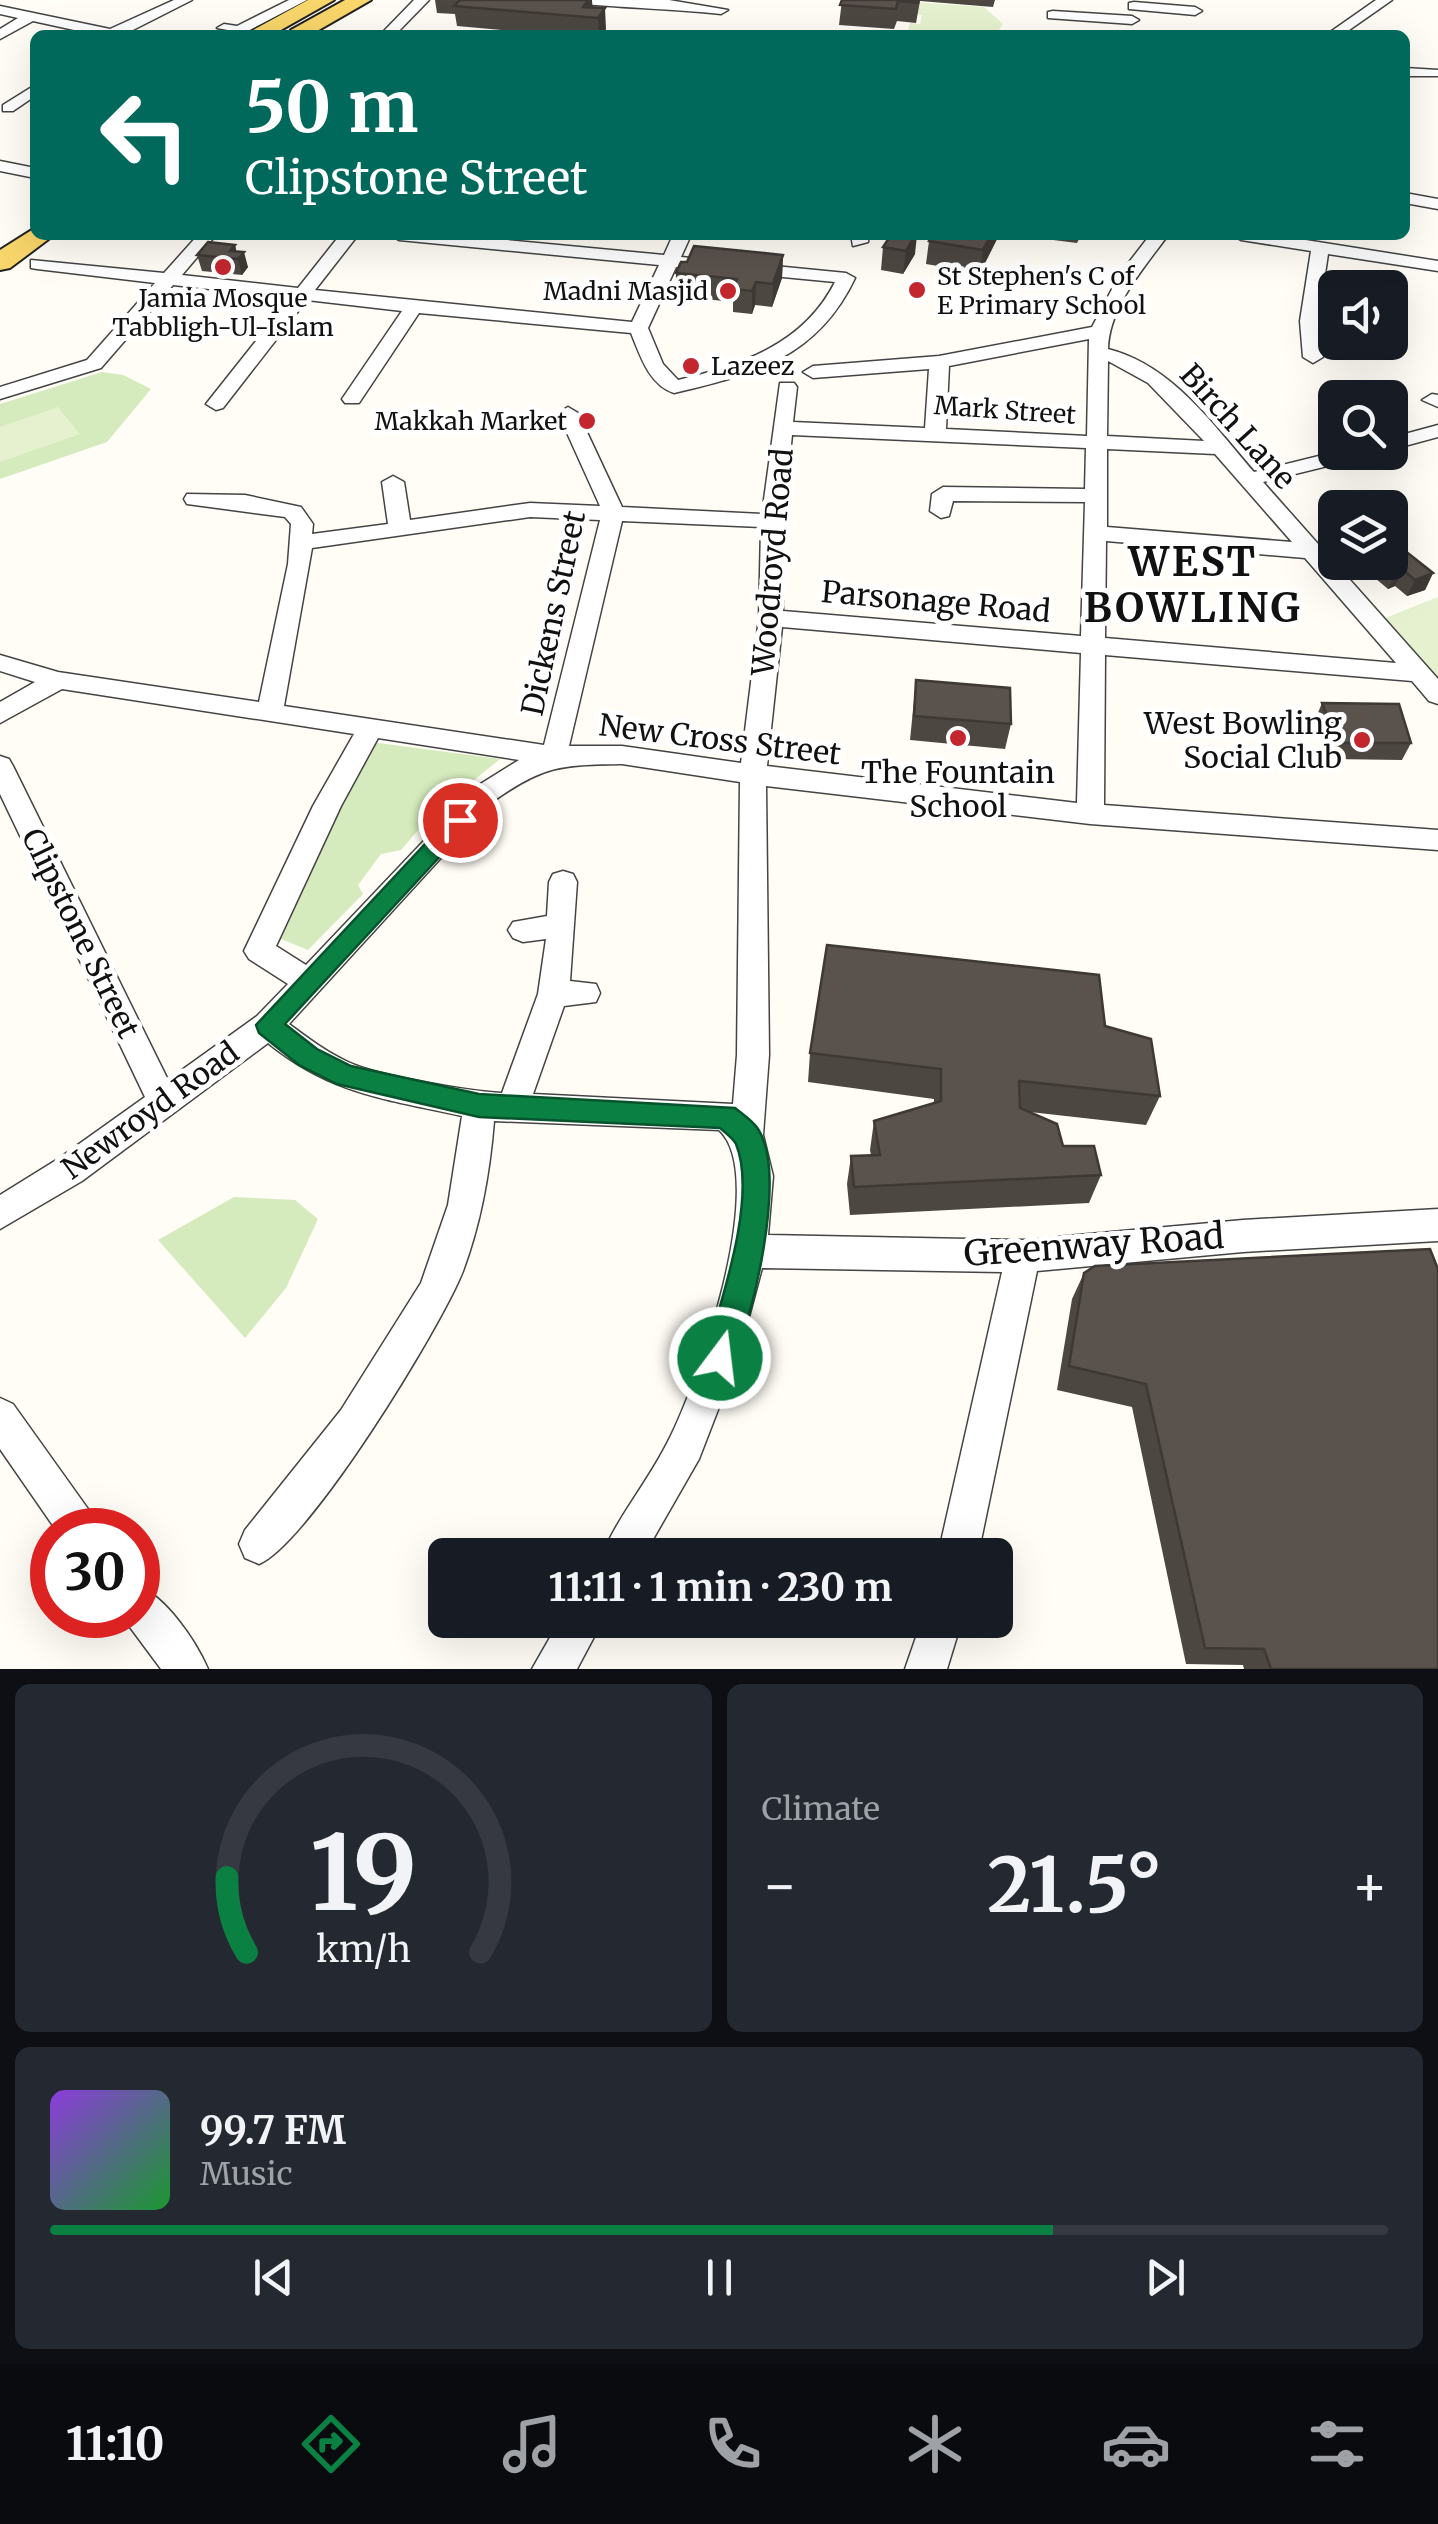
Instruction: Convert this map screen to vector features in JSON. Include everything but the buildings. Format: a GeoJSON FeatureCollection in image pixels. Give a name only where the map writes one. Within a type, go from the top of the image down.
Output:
{"type":"FeatureCollection","features":[{"type":"Feature","properties":{"kind":"main road"},"geometry":{"type":"LineString","coordinates":[[268,30],[330,6],[361,0]]}},
{"type":"Feature","properties":{"kind":"main road"},"geometry":{"type":"LineString","coordinates":[[310,29],[330,6]]}},
{"type":"Feature","properties":{"kind":"main road"},"geometry":{"type":"LineString","coordinates":[[283,30],[330,6]]}},
{"type":"Feature","properties":{"kind":"main road"},"geometry":{"type":"LineString","coordinates":[[0,236],[30,214]]}},
{"type":"Feature","properties":{"kind":"main road"},"geometry":{"type":"LineString","coordinates":[[0,262],[33,240]]}},
{"type":"Feature","properties":{"kind":"street"},"geometry":{"type":"LineString","coordinates":[[122,30],[185,0]]}},
{"type":"Feature","properties":{"kind":"street"},"geometry":{"type":"LineString","coordinates":[[224,28],[239,30],[300,0]]}},
{"type":"Feature","properties":{"kind":"street"},"geometry":{"type":"LineString","coordinates":[[393,30],[422,0]]}},
{"type":"Feature","properties":{"kind":"street"},"geometry":{"type":"LineString","coordinates":[[582,0],[632,4],[652,1],[721,10]]}},
{"type":"Feature","properties":{"kind":"street"},"geometry":{"type":"LineString","coordinates":[[1340,30],[1384,0]]}},
{"type":"Feature","properties":{"kind":"street"},"geometry":{"type":"LineString","coordinates":[[0,10],[89,30]]}},
{"type":"Feature","properties":{"kind":"street"},"geometry":{"type":"LineString","coordinates":[[1053,14],[1195,11]]}},
{"type":"Feature","properties":{"kind":"street"},"geometry":{"type":"LineString","coordinates":[[0,35],[30,17]]}},
{"type":"Feature","properties":{"kind":"street"},"geometry":{"type":"LineString","coordinates":[[1410,72],[1433,74]]}},
{"type":"Feature","properties":{"kind":"street"},"geometry":{"type":"LineString","coordinates":[[8,108],[30,92]]}},
{"type":"Feature","properties":{"kind":"street"},"geometry":{"type":"LineString","coordinates":[[4,170],[30,173]]}},
{"type":"Feature","properties":{"kind":"street"},"geometry":{"type":"LineString","coordinates":[[1410,199],[1438,204]]}},
{"type":"Feature","properties":{"kind":"street"},"geometry":{"type":"LineString","coordinates":[[0,393],[94,364],[203,240]]}},
{"type":"Feature","properties":{"kind":"street"},"geometry":{"type":"LineString","coordinates":[[216,404],[345,240]]}},
{"type":"Feature","properties":{"kind":"street"},"geometry":{"type":"LineString","coordinates":[[453,240],[846,278],[837,304],[820,324],[790,346],[742,371],[674,387],[654,366],[638,328]]}},
{"type":"Feature","properties":{"kind":"street"},"geometry":{"type":"LineString","coordinates":[[638,328],[680,240]]}},
{"type":"Feature","properties":{"kind":"street"},"geometry":{"type":"LineString","coordinates":[[1090,814],[1099,342],[1129,274],[1155,240]]}},
{"type":"Feature","properties":{"kind":"street"},"geometry":{"type":"LineString","coordinates":[[1273,240],[1438,266]]}},
{"type":"Feature","properties":{"kind":"street"},"geometry":{"type":"LineString","coordinates":[[1313,356],[1308,321],[1320,247]]}},
{"type":"Feature","properties":{"kind":"street"},"geometry":{"type":"LineString","coordinates":[[37,264],[638,328]]}},
{"type":"Feature","properties":{"kind":"street"},"geometry":{"type":"LineString","coordinates":[[352,399],[414,307]]}},
{"type":"Feature","properties":{"kind":"street"},"geometry":{"type":"LineString","coordinates":[[813,372],[939,362],[1043,341],[1099,342]]}},
{"type":"Feature","properties":{"kind":"street","name":"Birch Lane"},"geometry":{"type":"LineString","coordinates":[[1099,342],[1150,373],[1224,448],[1309,551],[1438,695]]}},
{"type":"Feature","properties":{"kind":"street"},"geometry":{"type":"LineString","coordinates":[[935,432],[939,362]]}},
{"type":"Feature","properties":{"kind":"street","name":"Woodroyd Road"},"geometry":{"type":"LineString","coordinates":[[753,772],[772,618],[772,521],[786,387]]}},
{"type":"Feature","properties":{"kind":"street","name":"Dickens Street"},"geometry":{"type":"LineString","coordinates":[[554,756],[614,511],[566,425]]}},
{"type":"Feature","properties":{"kind":"street","name":"Mark Street"},"geometry":{"type":"LineString","coordinates":[[783,428],[1224,448]]}},
{"type":"Feature","properties":{"kind":"street"},"geometry":{"type":"LineString","coordinates":[[1408,439],[1438,430]]}},
{"type":"Feature","properties":{"kind":"street"},"geometry":{"type":"LineString","coordinates":[[1250,479],[1318,462]]}},
{"type":"Feature","properties":{"kind":"street"},"geometry":{"type":"LineString","coordinates":[[392,482],[400,531]]}},
{"type":"Feature","properties":{"kind":"street"},"geometry":{"type":"LineString","coordinates":[[952,502],[1096,496]]}},
{"type":"Feature","properties":{"kind":"street"},"geometry":{"type":"LineString","coordinates":[[195,499],[244,502],[293,512],[302,534],[270,712]]}},
{"type":"Feature","properties":{"kind":"street"},"geometry":{"type":"LineString","coordinates":[[302,534],[400,531],[530,510],[772,521]]}},
{"type":"Feature","properties":{"kind":"street"},"geometry":{"type":"LineString","coordinates":[[1097,533],[1309,551]]}},
{"type":"Feature","properties":{"kind":"street","name":"Parsonage Road"},"geometry":{"type":"LineString","coordinates":[[772,618],[1416,673]]}},
{"type":"Feature","properties":{"kind":"street","name":"New Cross Street"},"geometry":{"type":"LineString","coordinates":[[0,662],[58,680],[554,756],[622,756],[862,790],[1090,814],[1438,840]]}},
{"type":"Feature","properties":{"kind":"street"},"geometry":{"type":"LineString","coordinates":[[0,714],[58,680]]}},
{"type":"Feature","properties":{"kind":"street"},"geometry":{"type":"LineString","coordinates":[[309,982],[259,951],[327,806],[371,727]]}},
{"type":"Feature","properties":{"kind":"street","name":"Newroyd Road"},"geometry":{"type":"LineString","coordinates":[[0,1213],[70,1170],[268,1025],[484,795],[515,772],[554,756]]}},
{"type":"Feature","properties":{"kind":"street","name":"Clipstone Street"},"geometry":{"type":"LineString","coordinates":[[0,766],[162,1100]]}},
{"type":"Feature","properties":{"kind":"street"},"geometry":{"type":"LineString","coordinates":[[632,1538],[680,1459],[720,1358],[749,1251],[756,1176],[747,1135],[753,1055],[753,772]]}},
{"type":"Feature","properties":{"kind":"street"},"geometry":{"type":"LineString","coordinates":[[259,1544],[366,1410],[432,1299],[447,1266],[476,1156],[496,1106],[553,994],[564,882]]}},
{"type":"Feature","properties":{"kind":"street"},"geometry":{"type":"LineString","coordinates":[[523,930],[562,926]]}},
{"type":"Feature","properties":{"kind":"street"},"geometry":{"type":"LineString","coordinates":[[553,994],[585,992]]}},
{"type":"Feature","properties":{"kind":"street"},"geometry":{"type":"LineString","coordinates":[[268,1025],[308,1057],[346,1076],[496,1106],[726,1116],[747,1135]]}},
{"type":"Feature","properties":{"kind":"street","name":"Greenway Road"},"geometry":{"type":"LineString","coordinates":[[749,1251],[1022,1256],[1242,1236],[1438,1225]]}},
{"type":"Feature","properties":{"kind":"street"},"geometry":{"type":"LineString","coordinates":[[962,1538],[1022,1256]]}},
{"type":"Feature","properties":{"kind":"street"},"geometry":{"type":"LineString","coordinates":[[0,1417],[64,1508]]}},
{"type":"Feature","properties":{"kind":"street"},"geometry":{"type":"LineString","coordinates":[[160,1634],[187,1669]]}},
{"type":"Feature","properties":{"kind":"street"},"geometry":{"type":"LineString","coordinates":[[553,1669],[572,1638]]}},
{"type":"Feature","properties":{"kind":"street"},"geometry":{"type":"LineString","coordinates":[[926,1669],[936,1638]]}},
{"type":"Feature","properties":{"kind":"green space"},"geometry":{"type":"Polygon","coordinates":[[[913,2],[984,7],[1003,24],[999,30],[908,30],[910,23],[920,24],[922,15],[908,13],[913,2]]]}},
{"type":"Feature","properties":{"kind":"green space"},"geometry":{"type":"Polygon","coordinates":[[[102,372],[123,375],[151,389],[107,442],[0,479],[0,404],[102,372]]]}},
{"type":"Feature","properties":{"kind":"green space"},"geometry":{"type":"Polygon","coordinates":[[[58,407],[80,434],[0,462],[0,427],[58,407]]]}},
{"type":"Feature","properties":{"kind":"green space"},"geometry":{"type":"Polygon","coordinates":[[[1438,597],[1438,679],[1380,620],[1438,597]]]}},
{"type":"Feature","properties":{"kind":"green space"},"geometry":{"type":"Polygon","coordinates":[[[371,742],[500,759],[431,815],[401,850],[381,854],[358,885],[363,894],[308,950],[281,939],[371,742]]]}},
{"type":"Feature","properties":{"kind":"green space"},"geometry":{"type":"Polygon","coordinates":[[[234,1197],[295,1200],[318,1219],[286,1288],[245,1338],[158,1240],[234,1197]]]}},
{"type":"Feature","properties":{"kind":"place","name":"Jamia Mosque Tabbligh-Ul-Islam"},"geometry":{"type":"Point","coordinates":[223,267]}},
{"type":"Feature","properties":{"kind":"place","name":"St Stephen's C of E Primary School"},"geometry":{"type":"Point","coordinates":[917,290]}},
{"type":"Feature","properties":{"kind":"place","name":"Madni Masjid"},"geometry":{"type":"Point","coordinates":[728,291]}},
{"type":"Feature","properties":{"kind":"place","name":"Lazeez"},"geometry":{"type":"Point","coordinates":[691,366]}},
{"type":"Feature","properties":{"kind":"place","name":"Makkah Market"},"geometry":{"type":"Point","coordinates":[587,421]}},
{"type":"Feature","properties":{"kind":"place","name":"The Fountain School"},"geometry":{"type":"Point","coordinates":[958,738]}},
{"type":"Feature","properties":{"kind":"place","name":"West Bowling Social Club"},"geometry":{"type":"Point","coordinates":[1362,740]}},
{"type":"Feature","properties":{"kind":"district","name":"WEST BOWLING"},"geometry":{"type":"Point","coordinates":[1193,585]}},
{"type":"Feature","properties":{"kind":"route"},"geometry":{"type":"LineString","coordinates":[[460,820],[268,1025],[308,1057],[346,1076],[479,1106],[726,1116],[747,1135],[756,1176],[749,1251],[720,1358]]}}]}
